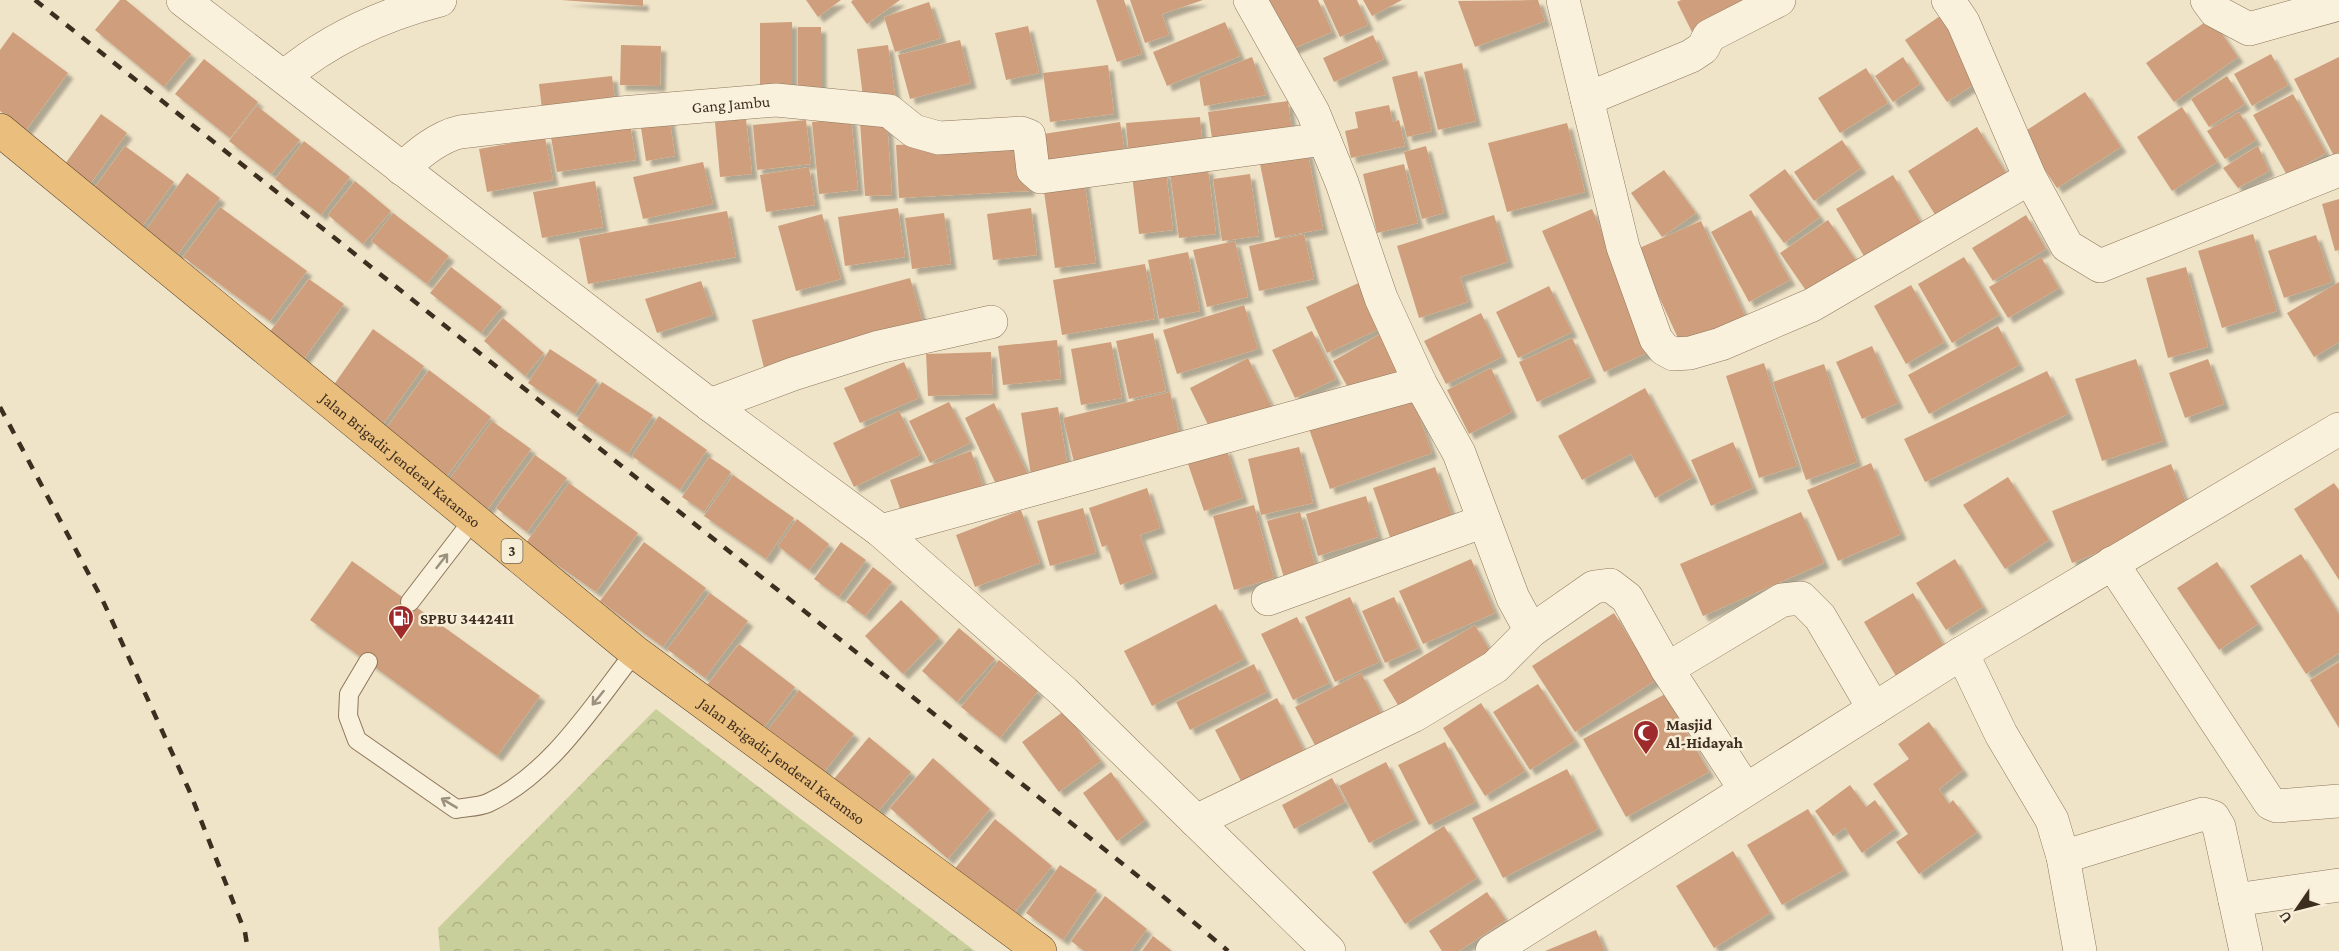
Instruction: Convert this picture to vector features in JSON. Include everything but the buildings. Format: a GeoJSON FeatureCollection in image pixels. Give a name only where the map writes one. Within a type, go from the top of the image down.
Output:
{"type":"FeatureCollection","features":[{"type":"Feature","properties":{"kind":"highway","name":"Jalan Brigadir Jenderal Katamso"},"geometry":{"type":"LineString","coordinates":[[0,130],[635,652],[1040,951]]}},
{"type":"Feature","properties":{"kind":"street"},"geometry":{"type":"LineString","coordinates":[[183,0],[710,405],[881,531],[1064,692],[1329,951]]}},
{"type":"Feature","properties":{"kind":"street"},"geometry":{"type":"LineString","coordinates":[[284,77],[312,54],[357,28],[408,8],[440,0]]}},
{"type":"Feature","properties":{"kind":"street"},"geometry":{"type":"LineString","coordinates":[[1250,0],[1308,102],[1324,139],[1381,298],[1420,383],[1459,453],[1513,598],[1531,631]]}},
{"type":"Feature","properties":{"kind":"street"},"geometry":{"type":"LineString","coordinates":[[1563,0],[1623,247],[1656,339],[1664,349],[1673,354],[1690,353],[1721,344],[1812,305],[2030,178]]}},
{"type":"Feature","properties":{"kind":"street"},"geometry":{"type":"LineString","coordinates":[[1587,99],[1691,56],[1703,48],[1709,36],[1779,0]]}},
{"type":"Feature","properties":{"kind":"street"},"geometry":{"type":"LineString","coordinates":[[1948,0],[1963,22],[2030,178],[2067,246],[2100,266],[2339,170]]}},
{"type":"Feature","properties":{"kind":"street"},"geometry":{"type":"LineString","coordinates":[[2207,0],[2215,11],[2249,29],[2339,4]]}},
{"type":"Feature","properties":{"kind":"street","name":"Gang Jambu"},"geometry":{"type":"LineString","coordinates":[[402,169],[424,150],[447,136],[460,132],[621,113],[784,100],[889,111],[914,131],[939,138],[1021,133],[1030,139],[1033,170],[1038,176],[1053,177],[1324,139]]}},
{"type":"Feature","properties":{"kind":"street"},"geometry":{"type":"LineString","coordinates":[[710,405],[793,374],[879,347],[992,322]]}},
{"type":"Feature","properties":{"kind":"street"},"geometry":{"type":"LineString","coordinates":[[881,531],[1420,383]]}},
{"type":"Feature","properties":{"kind":"street"},"geometry":{"type":"LineString","coordinates":[[1492,951],[1962,653],[2338,431]]}},
{"type":"Feature","properties":{"kind":"street"},"geometry":{"type":"LineString","coordinates":[[1268,599],[1484,521]]}},
{"type":"Feature","properties":{"kind":"street"},"geometry":{"type":"LineString","coordinates":[[2112,563],[2270,803],[2277,806],[2339,801]]}},
{"type":"Feature","properties":{"kind":"street"},"geometry":{"type":"LineString","coordinates":[[1196,821],[1413,716],[1495,667],[1531,631],[1594,587],[1610,585],[1627,598],[1667,669],[1745,789]]}},
{"type":"Feature","properties":{"kind":"street"},"geometry":{"type":"LineString","coordinates":[[1667,669],[1782,600],[1801,598],[1820,617],[1874,709]]}},
{"type":"Feature","properties":{"kind":"street"},"geometry":{"type":"LineString","coordinates":[[1962,653],[2001,734],[2052,820],[2063,857],[2080,951]]}},
{"type":"Feature","properties":{"kind":"street"},"geometry":{"type":"LineString","coordinates":[[2063,857],[2208,815],[2219,827],[2246,951]]}},
{"type":"Feature","properties":{"kind":"street"},"geometry":{"type":"LineString","coordinates":[[2235,900],[2339,885]]}},
{"type":"Feature","properties":{"kind":"lane"},"geometry":{"type":"LineString","coordinates":[[410,602],[473,520]]}},
{"type":"Feature","properties":{"kind":"lane"},"geometry":{"type":"LineString","coordinates":[[368,662],[349,694],[348,716],[357,740],[456,809],[486,804],[518,785],[553,754],[635,652]]}},
{"type":"Feature","properties":{"kind":"green space"},"geometry":{"type":"Polygon","coordinates":[[[656,709],[975,951],[440,951],[438,928],[656,709]]]}},
{"type":"Feature","properties":{"kind":"railway"},"geometry":{"type":"LineString","coordinates":[[35,0],[1153,888],[1228,951]]}},
{"type":"Feature","properties":{"kind":"railway"},"geometry":{"type":"LineString","coordinates":[[0,407],[103,601],[189,790],[245,932],[248,951]]}},
{"type":"Feature","properties":{"kind":"place","name":"SPBU 3442411"},"geometry":{"type":"Point","coordinates":[401,641]}},
{"type":"Feature","properties":{"kind":"place","name":"Masjid Al-Hidayah"},"geometry":{"type":"Point","coordinates":[1646,756]}}]}
